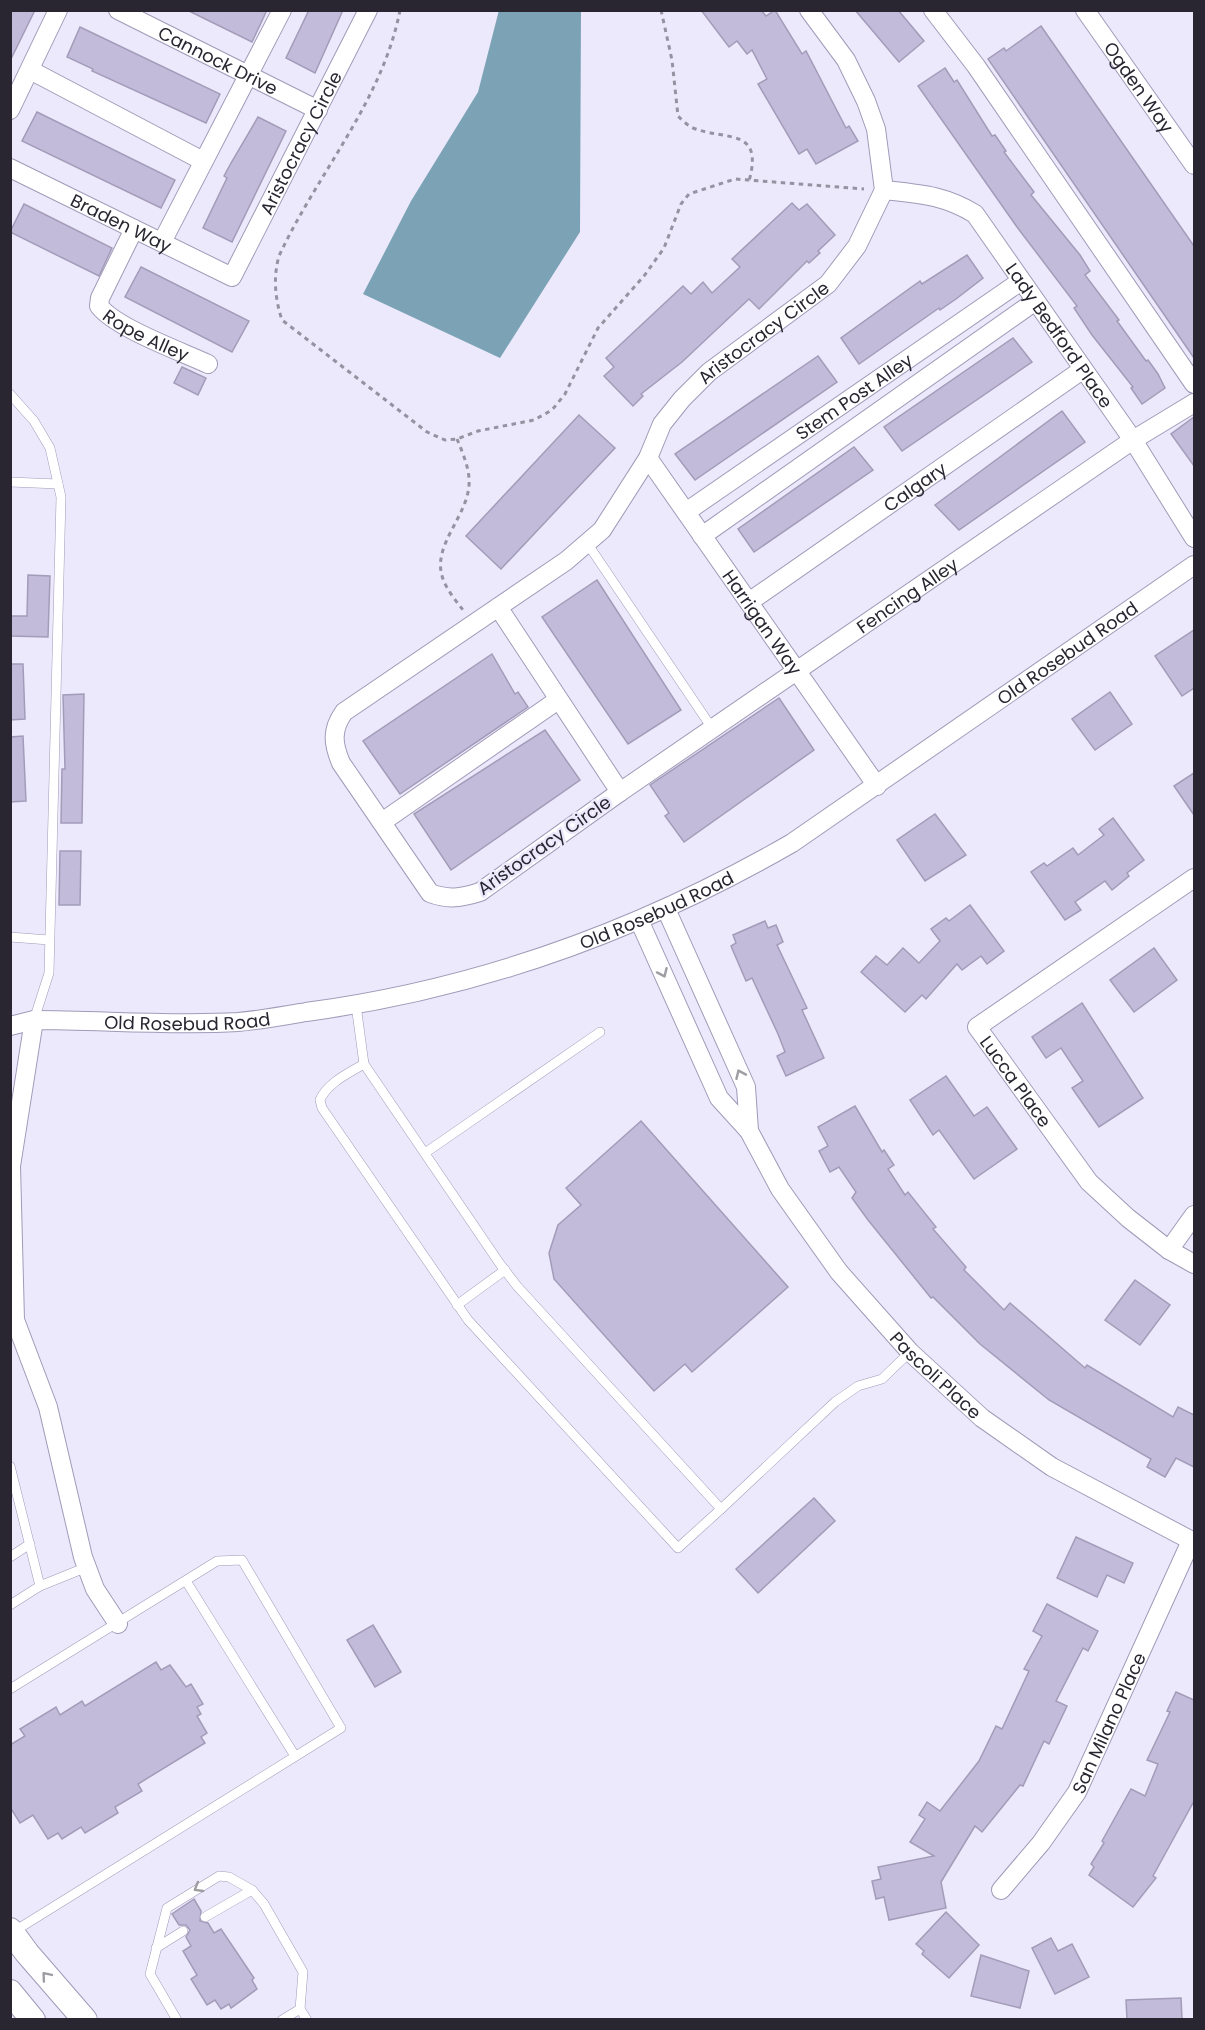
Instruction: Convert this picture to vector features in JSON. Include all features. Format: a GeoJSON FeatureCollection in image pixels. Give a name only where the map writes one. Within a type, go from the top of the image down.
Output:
{"type":"FeatureCollection","features":[{"type":"Feature","properties":{"kind":"main road"},"geometry":{"type":"LineString","coordinates":[[11,1932],[85,2019]]}},
{"type":"Feature","properties":{"kind":"main road"},"geometry":{"type":"LineString","coordinates":[[10,1992],[33,2019]]}},
{"type":"Feature","properties":{"kind":"street"},"geometry":{"type":"LineString","coordinates":[[10,110],[58,10]]}},
{"type":"Feature","properties":{"kind":"street","name":"Cannock Drive"},"geometry":{"type":"LineString","coordinates":[[118,10],[318,110]]}},
{"type":"Feature","properties":{"kind":"street"},"geometry":{"type":"LineString","coordinates":[[162,242],[282,10]]}},
{"type":"Feature","properties":{"kind":"street","name":"Aristocracy Circle"},"geometry":{"type":"LineString","coordinates":[[232,277],[368,10]]}},
{"type":"Feature","properties":{"kind":"street"},"geometry":{"type":"LineString","coordinates":[[809,10],[846,60],[866,101],[876,129],[884,190]]}},
{"type":"Feature","properties":{"kind":"street"},"geometry":{"type":"LineString","coordinates":[[933,10],[976,66],[1194,384]]}},
{"type":"Feature","properties":{"kind":"street","name":"Ogden Way"},"geometry":{"type":"LineString","coordinates":[[1085,10],[1194,165]]}},
{"type":"Feature","properties":{"kind":"street"},"geometry":{"type":"LineString","coordinates":[[30,69],[203,161]]}},
{"type":"Feature","properties":{"kind":"street","name":"Braden Way"},"geometry":{"type":"LineString","coordinates":[[10,168],[232,277]]}},
{"type":"Feature","properties":{"kind":"street","name":"Aristocracy Circle"},"geometry":{"type":"LineString","coordinates":[[498,607],[620,792],[480,892],[461,898],[443,898],[430,893],[341,763],[334,748],[333,735],[337,722],[344,712],[472,624],[566,561],[602,530],[648,458],[662,424],[709,372],[828,284],[857,246],[884,190]]}},
{"type":"Feature","properties":{"kind":"street","name":"Lady Bedford Place"},"geometry":{"type":"LineString","coordinates":[[884,190],[928,194],[952,200],[975,214],[1133,440],[1194,538]]}},
{"type":"Feature","properties":{"kind":"street","name":"Rope Alley"},"geometry":{"type":"LineString","coordinates":[[134,229],[100,298],[99,306],[106,315],[208,364]]}},
{"type":"Feature","properties":{"kind":"street","name":"Stem Post Alley"},"geometry":{"type":"LineString","coordinates":[[686,512],[1021,281]]}},
{"type":"Feature","properties":{"kind":"street","name":"Stem Post Alley"},"geometry":{"type":"LineString","coordinates":[[702,536],[1035,302]]}},
{"type":"Feature","properties":{"kind":"street","name":"Calgary"},"geometry":{"type":"LineString","coordinates":[[749,602],[1082,370]]}},
{"type":"Feature","properties":{"kind":"street","name":"Fencing Alley"},"geometry":{"type":"LineString","coordinates":[[620,792],[1133,440],[1194,402]]}},
{"type":"Feature","properties":{"kind":"street","name":"Harrigan Way"},"geometry":{"type":"LineString","coordinates":[[648,458],[877,786]]}},
{"type":"Feature","properties":{"kind":"street","name":"Old Rosebud Road"},"geometry":{"type":"LineString","coordinates":[[10,1026],[34,1020],[239,1022],[356,1005],[449,985],[525,962],[639,920],[722,883],[792,843],[1194,565]]}},
{"type":"Feature","properties":{"kind":"street"},"geometry":{"type":"LineString","coordinates":[[381,822],[558,700]]}},
{"type":"Feature","properties":{"kind":"street","name":"Lucca Place"},"geometry":{"type":"LineString","coordinates":[[1194,878],[977,1027],[1089,1182],[1128,1218],[1169,1250],[1194,1264]]}},
{"type":"Feature","properties":{"kind":"street","name":"Pascoli Place"},"geometry":{"type":"LineString","coordinates":[[666,909],[746,1087],[749,1131]]}},
{"type":"Feature","properties":{"kind":"street","name":"Pascoli Place"},"geometry":{"type":"LineString","coordinates":[[639,920],[719,1098],[749,1131],[780,1189],[839,1272],[910,1352],[982,1418],[1052,1467],[1193,1541]]}},
{"type":"Feature","properties":{"kind":"street","name":"Old Rosebud Road"},"geometry":{"type":"LineString","coordinates":[[10,1013],[34,1020]]}},
{"type":"Feature","properties":{"kind":"street"},"geometry":{"type":"LineString","coordinates":[[34,1020],[11,1166],[13,1321],[48,1407],[87,1566],[95,1589],[118,1624]]}},
{"type":"Feature","properties":{"kind":"street"},"geometry":{"type":"LineString","coordinates":[[1169,1250],[1194,1215]]}},
{"type":"Feature","properties":{"kind":"street","name":"San Milano Place"},"geometry":{"type":"LineString","coordinates":[[1001,1890],[1041,1843],[1077,1792],[1193,1541]]}},
{"type":"Feature","properties":{"kind":"lane"},"geometry":{"type":"LineString","coordinates":[[10,394],[34,421],[50,448],[61,497],[49,973],[34,1020]]}},
{"type":"Feature","properties":{"kind":"lane"},"geometry":{"type":"LineString","coordinates":[[10,482],[58,484]]}},
{"type":"Feature","properties":{"kind":"lane"},"geometry":{"type":"LineString","coordinates":[[587,543],[712,728]]}},
{"type":"Feature","properties":{"kind":"lane"},"geometry":{"type":"LineString","coordinates":[[10,937],[49,940]]}},
{"type":"Feature","properties":{"kind":"lane"},"geometry":{"type":"LineString","coordinates":[[356,1005],[364,1064],[505,1270],[548,1321],[721,1509]]}},
{"type":"Feature","properties":{"kind":"lane"},"geometry":{"type":"LineString","coordinates":[[425,1153],[600,1032]]}},
{"type":"Feature","properties":{"kind":"lane"},"geometry":{"type":"LineString","coordinates":[[364,1064],[322,1094],[320,1100],[322,1107],[457,1305],[678,1548],[842,1397],[858,1386],[882,1379],[910,1352]]}},
{"type":"Feature","properties":{"kind":"lane"},"geometry":{"type":"LineString","coordinates":[[457,1305],[505,1270]]}},
{"type":"Feature","properties":{"kind":"lane"},"geometry":{"type":"LineString","coordinates":[[10,1466],[40,1586]]}},
{"type":"Feature","properties":{"kind":"lane"},"geometry":{"type":"LineString","coordinates":[[12,1555],[30,1544]]}},
{"type":"Feature","properties":{"kind":"lane"},"geometry":{"type":"LineString","coordinates":[[10,1689],[217,1561],[242,1560],[341,1728],[11,1932]]}},
{"type":"Feature","properties":{"kind":"lane"},"geometry":{"type":"LineString","coordinates":[[10,1605],[40,1586],[87,1566]]}},
{"type":"Feature","properties":{"kind":"lane"},"geometry":{"type":"LineString","coordinates":[[186,1581],[295,1756]]}},
{"type":"Feature","properties":{"kind":"lane"},"geometry":{"type":"LineString","coordinates":[[177,2019],[150,1974],[166,1908],[219,1876],[229,1877],[252,1890],[264,1904],[303,1972],[300,2009],[307,2019]]}},
{"type":"Feature","properties":{"kind":"lane"},"geometry":{"type":"LineString","coordinates":[[205,1917],[252,1890]]}},
{"type":"Feature","properties":{"kind":"lane"},"geometry":{"type":"LineString","coordinates":[[156,1948],[183,1931]]}},
{"type":"Feature","properties":{"kind":"lane"},"geometry":{"type":"LineString","coordinates":[[282,2019],[300,2009]]}},
{"type":"Feature","properties":{"kind":"path"},"geometry":{"type":"LineString","coordinates":[[400,10],[388,49],[364,103],[279,256],[275,271],[275,285],[282,320],[427,432],[445,440],[534,420],[552,410],[566,394],[598,328],[644,276],[664,248],[681,204],[689,194],[735,179],[884,190]]}},
{"type":"Feature","properties":{"kind":"path"},"geometry":{"type":"LineString","coordinates":[[662,10],[672,60],[678,116],[691,127],[731,135],[743,140],[752,152],[753,158],[749,181]]}},
{"type":"Feature","properties":{"kind":"path"},"geometry":{"type":"LineString","coordinates":[[457,439],[469,479],[466,503],[443,552],[440,567],[443,580],[472,624]]}},
{"type":"Feature","properties":{"kind":"water"},"geometry":{"type":"Polygon","coordinates":[[[499,10],[581,11],[580,232],[500,358],[363,294],[411,201],[478,92],[499,10]]]}},
{"type":"Feature","properties":{"kind":"building"},"geometry":{"type":"Polygon","coordinates":[[[10,10],[35,10],[10,61],[10,10]]]}},
{"type":"Feature","properties":{"kind":"building"},"geometry":{"type":"Polygon","coordinates":[[[187,10],[267,10],[252,42],[187,10]]]}},
{"type":"Feature","properties":{"kind":"building"},"geometry":{"type":"Polygon","coordinates":[[[309,10],[343,10],[315,73],[286,58],[309,10]]]}},
{"type":"Feature","properties":{"kind":"building"},"geometry":{"type":"Polygon","coordinates":[[[701,10],[761,10],[766,16],[775,10],[802,54],[806,51],[846,128],[849,126],[858,141],[816,164],[807,149],[799,154],[758,84],[767,79],[752,50],[747,54],[737,41],[729,47],[701,10]]]}},
{"type":"Feature","properties":{"kind":"building"},"geometry":{"type":"Polygon","coordinates":[[[855,10],[898,10],[924,41],[899,62],[855,10]]]}},
{"type":"Feature","properties":{"kind":"building"},"geometry":{"type":"Polygon","coordinates":[[[1041,26],[1194,246],[1194,358],[988,59],[1004,48],[1006,51],[1041,26]]]}},
{"type":"Feature","properties":{"kind":"building"},"geometry":{"type":"Polygon","coordinates":[[[80,27],[220,94],[206,123],[92,71],[93,69],[67,57],[80,27]]]}},
{"type":"Feature","properties":{"kind":"building"},"geometry":{"type":"Polygon","coordinates":[[[945,68],[954,82],[957,80],[992,136],[995,135],[1006,151],[1004,152],[1034,192],[1031,195],[1080,255],[1090,271],[1085,275],[1146,361],[1148,360],[1158,374],[1165,388],[1142,404],[1131,388],[1133,387],[1074,308],[1077,306],[1017,227],[918,86],[945,68]]]}},
{"type":"Feature","properties":{"kind":"building"},"geometry":{"type":"Polygon","coordinates":[[[37,112],[175,180],[161,208],[22,141],[37,112]]]}},
{"type":"Feature","properties":{"kind":"building"},"geometry":{"type":"Polygon","coordinates":[[[258,117],[286,131],[232,242],[203,228],[227,178],[224,176],[258,117]]]}},
{"type":"Feature","properties":{"kind":"building"},"geometry":{"type":"Polygon","coordinates":[[[792,203],[799,210],[807,204],[835,235],[818,251],[820,253],[809,263],[807,261],[759,309],[749,299],[682,362],[641,394],[643,396],[633,406],[604,376],[614,367],[606,358],[683,286],[691,294],[703,282],[712,293],[740,267],[732,259],[792,203]]]}},
{"type":"Feature","properties":{"kind":"building"},"geometry":{"type":"Polygon","coordinates":[[[24,204],[112,248],[99,276],[10,232],[24,204]]]}},
{"type":"Feature","properties":{"kind":"building"},"geometry":{"type":"Polygon","coordinates":[[[967,255],[983,278],[956,299],[940,310],[939,308],[859,364],[841,338],[920,281],[922,284],[967,255]]]}},
{"type":"Feature","properties":{"kind":"building"},"geometry":{"type":"Polygon","coordinates":[[[141,267],[249,321],[232,352],[125,297],[141,267]]]}},
{"type":"Feature","properties":{"kind":"building"},"geometry":{"type":"Polygon","coordinates":[[[1013,338],[1032,362],[902,451],[884,427],[1013,338]]]}},
{"type":"Feature","properties":{"kind":"building"},"geometry":{"type":"Polygon","coordinates":[[[818,356],[837,382],[695,480],[675,454],[818,356]]]}},
{"type":"Feature","properties":{"kind":"building"},"geometry":{"type":"Polygon","coordinates":[[[182,367],[206,378],[198,395],[174,383],[182,367]]]}},
{"type":"Feature","properties":{"kind":"building"},"geometry":{"type":"Polygon","coordinates":[[[1062,411],[1085,442],[959,530],[935,505],[1062,411]]]}},
{"type":"Feature","properties":{"kind":"building"},"geometry":{"type":"Polygon","coordinates":[[[579,415],[615,448],[501,569],[466,536],[579,415]]]}},
{"type":"Feature","properties":{"kind":"building"},"geometry":{"type":"Polygon","coordinates":[[[1194,417],[1194,466],[1171,434],[1194,417]]]}},
{"type":"Feature","properties":{"kind":"building"},"geometry":{"type":"Polygon","coordinates":[[[854,447],[873,470],[754,552],[738,529],[854,447]]]}},
{"type":"Feature","properties":{"kind":"building"},"geometry":{"type":"Polygon","coordinates":[[[28,575],[50,576],[48,637],[10,636],[10,616],[27,616],[28,575]]]}},
{"type":"Feature","properties":{"kind":"building"},"geometry":{"type":"Polygon","coordinates":[[[597,580],[681,710],[628,744],[542,617],[597,580]]]}},
{"type":"Feature","properties":{"kind":"building"},"geometry":{"type":"Polygon","coordinates":[[[1194,630],[1194,688],[1182,696],[1155,656],[1194,630]]]}},
{"type":"Feature","properties":{"kind":"building"},"geometry":{"type":"Polygon","coordinates":[[[492,654],[515,694],[518,692],[528,707],[400,794],[363,741],[492,654]]]}},
{"type":"Feature","properties":{"kind":"building"},"geometry":{"type":"Polygon","coordinates":[[[10,664],[23,664],[25,719],[10,720],[10,664]]]}},
{"type":"Feature","properties":{"kind":"building"},"geometry":{"type":"Polygon","coordinates":[[[1110,692],[1132,724],[1095,750],[1072,719],[1110,692]]]}},
{"type":"Feature","properties":{"kind":"building"},"geometry":{"type":"Polygon","coordinates":[[[84,694],[82,823],[61,823],[62,769],[65,769],[63,695],[84,694]]]}},
{"type":"Feature","properties":{"kind":"building"},"geometry":{"type":"Polygon","coordinates":[[[779,698],[814,750],[684,842],[665,816],[669,813],[650,785],[779,698]]]}},
{"type":"Feature","properties":{"kind":"building"},"geometry":{"type":"Polygon","coordinates":[[[545,730],[580,780],[451,870],[414,814],[545,730]]]}},
{"type":"Feature","properties":{"kind":"building"},"geometry":{"type":"Polygon","coordinates":[[[23,736],[26,801],[10,802],[10,737],[23,736]]]}},
{"type":"Feature","properties":{"kind":"building"},"geometry":{"type":"Polygon","coordinates":[[[1194,773],[1194,815],[1174,786],[1194,773]]]}},
{"type":"Feature","properties":{"kind":"building"},"geometry":{"type":"Polygon","coordinates":[[[935,814],[966,855],[925,881],[897,840],[935,814]]]}},
{"type":"Feature","properties":{"kind":"building"},"geometry":{"type":"Polygon","coordinates":[[[1113,818],[1144,860],[1127,873],[1129,876],[1112,890],[1105,881],[1075,902],[1081,910],[1065,920],[1031,872],[1044,863],[1047,866],[1073,848],[1078,855],[1104,835],[1099,829],[1113,818]]]}},
{"type":"Feature","properties":{"kind":"building"},"geometry":{"type":"Polygon","coordinates":[[[60,851],[81,851],[80,905],[59,905],[60,851]]]}},
{"type":"Feature","properties":{"kind":"building"},"geometry":{"type":"Polygon","coordinates":[[[970,905],[1004,951],[987,964],[981,956],[962,970],[957,964],[926,999],[922,995],[905,1012],[861,972],[876,956],[887,965],[903,948],[919,963],[940,941],[931,929],[946,918],[949,921],[970,905]]]}},
{"type":"Feature","properties":{"kind":"building"},"geometry":{"type":"Polygon","coordinates":[[[765,921],[768,928],[776,925],[783,942],[777,945],[807,1008],[802,1010],[824,1058],[786,1076],[777,1056],[785,1052],[778,1034],[752,978],[746,981],[731,946],[736,943],[733,935],[765,921]]]}},
{"type":"Feature","properties":{"kind":"building"},"geometry":{"type":"Polygon","coordinates":[[[1154,948],[1177,980],[1134,1012],[1110,980],[1154,948]]]}},
{"type":"Feature","properties":{"kind":"building"},"geometry":{"type":"Polygon","coordinates":[[[1082,1003],[1143,1098],[1099,1127],[1072,1088],[1083,1081],[1061,1048],[1046,1058],[1032,1037],[1082,1003]]]}},
{"type":"Feature","properties":{"kind":"building"},"geometry":{"type":"Polygon","coordinates":[[[946,1076],[974,1116],[987,1107],[1017,1149],[974,1179],[939,1130],[933,1135],[910,1100],[946,1076]]]}},
{"type":"Feature","properties":{"kind":"building"},"geometry":{"type":"Polygon","coordinates":[[[855,1106],[882,1152],[884,1150],[894,1165],[888,1169],[905,1195],[908,1192],[936,1227],[933,1229],[966,1267],[964,1270],[1004,1310],[1010,1303],[1085,1368],[1087,1365],[1173,1417],[1178,1407],[1194,1415],[1194,1467],[1176,1458],[1165,1477],[1147,1467],[1151,1459],[1049,1400],[980,1344],[933,1297],[931,1298],[852,1198],[856,1192],[839,1167],[830,1172],[819,1151],[828,1146],[818,1127],[855,1106]]]}},
{"type":"Feature","properties":{"kind":"building"},"geometry":{"type":"Polygon","coordinates":[[[641,1121],[788,1287],[692,1372],[685,1364],[654,1391],[554,1279],[549,1253],[558,1225],[581,1205],[566,1188],[641,1121]]]}},
{"type":"Feature","properties":{"kind":"building"},"geometry":{"type":"Polygon","coordinates":[[[1135,1280],[1170,1305],[1140,1345],[1105,1320],[1135,1280]]]}},
{"type":"Feature","properties":{"kind":"building"},"geometry":{"type":"Polygon","coordinates":[[[814,1498],[835,1521],[758,1593],[736,1569],[814,1498]]]}},
{"type":"Feature","properties":{"kind":"building"},"geometry":{"type":"Polygon","coordinates":[[[1076,1537],[1133,1563],[1124,1583],[1107,1575],[1097,1597],[1057,1578],[1076,1537]]]}},
{"type":"Feature","properties":{"kind":"building"},"geometry":{"type":"Polygon","coordinates":[[[1047,1604],[1098,1631],[1088,1651],[1083,1648],[1056,1701],[1067,1706],[1049,1744],[1044,1741],[1023,1786],[1020,1785],[982,1832],[975,1826],[941,1882],[946,1908],[889,1920],[884,1897],[876,1899],[872,1881],[881,1879],[878,1867],[934,1856],[910,1842],[925,1819],[919,1815],[927,1802],[940,1811],[979,1761],[996,1726],[1002,1729],[1029,1671],[1024,1669],[1042,1636],[1033,1631],[1047,1604]]]}},
{"type":"Feature","properties":{"kind":"building"},"geometry":{"type":"Polygon","coordinates":[[[373,1625],[401,1672],[375,1687],[347,1640],[373,1625]]]}},
{"type":"Feature","properties":{"kind":"building"},"geometry":{"type":"Polygon","coordinates":[[[156,1662],[161,1670],[170,1665],[186,1687],[191,1684],[203,1704],[197,1707],[201,1714],[197,1716],[207,1733],[201,1737],[205,1743],[138,1784],[142,1791],[115,1807],[118,1813],[85,1833],[81,1827],[62,1839],[58,1833],[48,1839],[33,1815],[20,1823],[10,1807],[10,1745],[25,1736],[20,1729],[56,1707],[60,1715],[82,1701],[85,1706],[156,1662]]]}},
{"type":"Feature","properties":{"kind":"building"},"geometry":{"type":"Polygon","coordinates":[[[1176,1692],[1194,1700],[1194,1801],[1153,1876],[1156,1878],[1133,1907],[1089,1875],[1094,1867],[1091,1864],[1131,1789],[1145,1796],[1158,1764],[1147,1760],[1170,1712],[1167,1711],[1176,1692]]]}},
{"type":"Feature","properties":{"kind":"building"},"geometry":{"type":"Polygon","coordinates":[[[194,1899],[201,1911],[200,1921],[208,1923],[214,1933],[221,1929],[254,1978],[252,1980],[257,1989],[231,2008],[229,2004],[221,2009],[215,2000],[207,2005],[191,1979],[197,1975],[183,1951],[191,1946],[186,1937],[190,1930],[186,1925],[179,1925],[172,1914],[194,1899]]]}},
{"type":"Feature","properties":{"kind":"building"},"geometry":{"type":"Polygon","coordinates":[[[946,1912],[979,1945],[949,1978],[922,1954],[924,1951],[916,1944],[946,1912]]]}},
{"type":"Feature","properties":{"kind":"building"},"geometry":{"type":"Polygon","coordinates":[[[1051,1938],[1058,1951],[1072,1944],[1089,1977],[1055,1994],[1032,1948],[1051,1938]]]}},
{"type":"Feature","properties":{"kind":"building"},"geometry":{"type":"Polygon","coordinates":[[[981,1955],[1029,1971],[1020,2008],[971,1996],[981,1955]]]}},
{"type":"Feature","properties":{"kind":"building"},"geometry":{"type":"Polygon","coordinates":[[[1181,1998],[1182,2019],[1127,2019],[1126,2000],[1181,1998]]]}}]}
